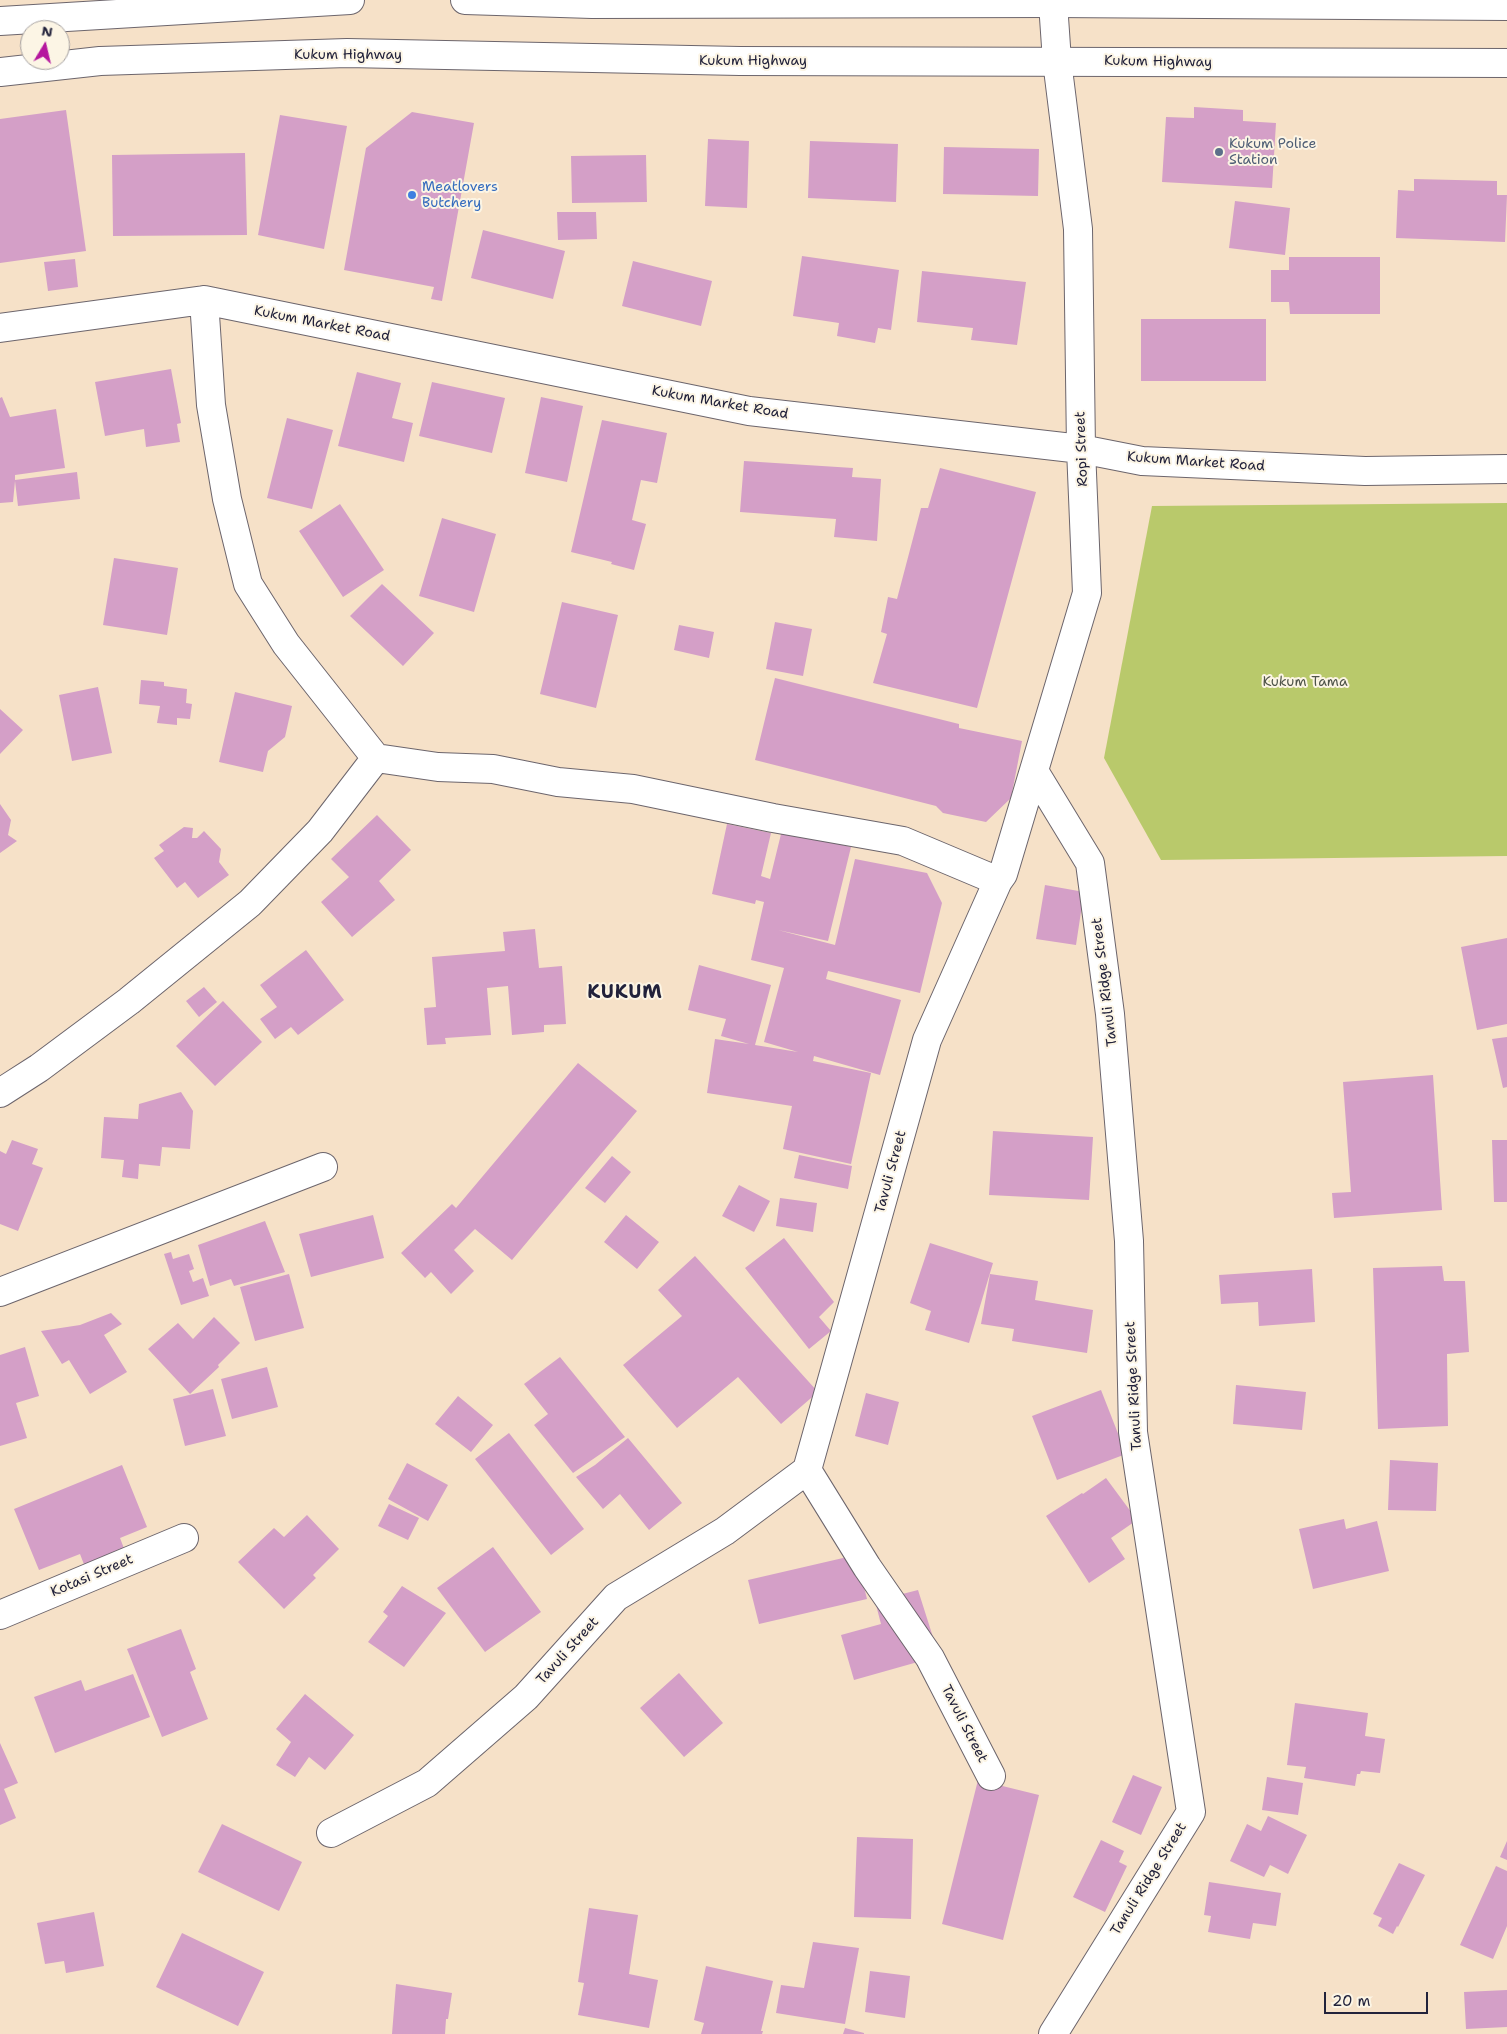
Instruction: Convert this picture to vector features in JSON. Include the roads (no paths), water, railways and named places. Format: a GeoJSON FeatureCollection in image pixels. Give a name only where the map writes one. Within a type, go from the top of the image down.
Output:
{"type":"FeatureCollection","features":[{"type":"Feature","properties":{"kind":"street"},"geometry":{"type":"LineString","coordinates":[[0,21],[350,0]]}},
{"type":"Feature","properties":{"kind":"street"},"geometry":{"type":"LineString","coordinates":[[465,0],[592,4],[1053,3],[1507,6]]}},
{"type":"Feature","properties":{"kind":"street","name":"Ropi Street"},"geometry":{"type":"LineString","coordinates":[[998,882],[1003,874],[1088,592],[1081,449],[1078,229],[1057,61],[1053,3]]}},
{"type":"Feature","properties":{"kind":"street","name":"Kukum Highway"},"geometry":{"type":"LineString","coordinates":[[0,72],[100,61],[347,54],[740,61],[1507,63]]}},
{"type":"Feature","properties":{"kind":"street"},"geometry":{"type":"LineString","coordinates":[[204,300],[211,405],[227,499],[248,584],[286,644],[376,758],[438,767],[493,768],[558,782],[633,789],[773,818],[904,840],[998,882]]}},
{"type":"Feature","properties":{"kind":"street","name":"Kukum Market Road"},"geometry":{"type":"LineString","coordinates":[[0,328],[204,300],[749,411],[1081,449],[1142,461],[1365,471],[1507,469]]}},
{"type":"Feature","properties":{"kind":"street"},"geometry":{"type":"LineString","coordinates":[[0,1093],[38,1068],[130,1001],[250,902],[320,831],[376,758]]}},
{"type":"Feature","properties":{"kind":"street","name":"Tanuli Ridge Street"},"geometry":{"type":"LineString","coordinates":[[1034,772],[1090,863],[1110,1014],[1128,1231],[1133,1432],[1191,1812],[1052,2034]]}},
{"type":"Feature","properties":{"kind":"street","name":"Tavuli Street"},"geometry":{"type":"LineString","coordinates":[[331,1833],[427,1783],[526,1696],[616,1598],[724,1531],[807,1470],[927,1040],[998,882]]}},
{"type":"Feature","properties":{"kind":"street"},"geometry":{"type":"LineString","coordinates":[[0,1292],[323,1167]]}},
{"type":"Feature","properties":{"kind":"street","name":"Tavuli Street"},"geometry":{"type":"LineString","coordinates":[[807,1470],[866,1567],[930,1658],[991,1776]]}},
{"type":"Feature","properties":{"kind":"street","name":"Kotasi Street"},"geometry":{"type":"LineString","coordinates":[[0,1615],[184,1538]]}},
{"type":"Feature","properties":{"kind":"place","name":"Kukum Police Station"},"geometry":{"type":"Point","coordinates":[1219,152]}},
{"type":"Feature","properties":{"kind":"place","name":"Meatlovers Butchery"},"geometry":{"type":"Point","coordinates":[412,195]}},
{"type":"Feature","properties":{"kind":"district","name":"KUKUM"},"geometry":{"type":"Point","coordinates":[625,993]}},
{"type":"Feature","properties":{"kind":"park label","name":"Kukum Tama"},"geometry":{"type":"Point","coordinates":[1305,682]}}]}
